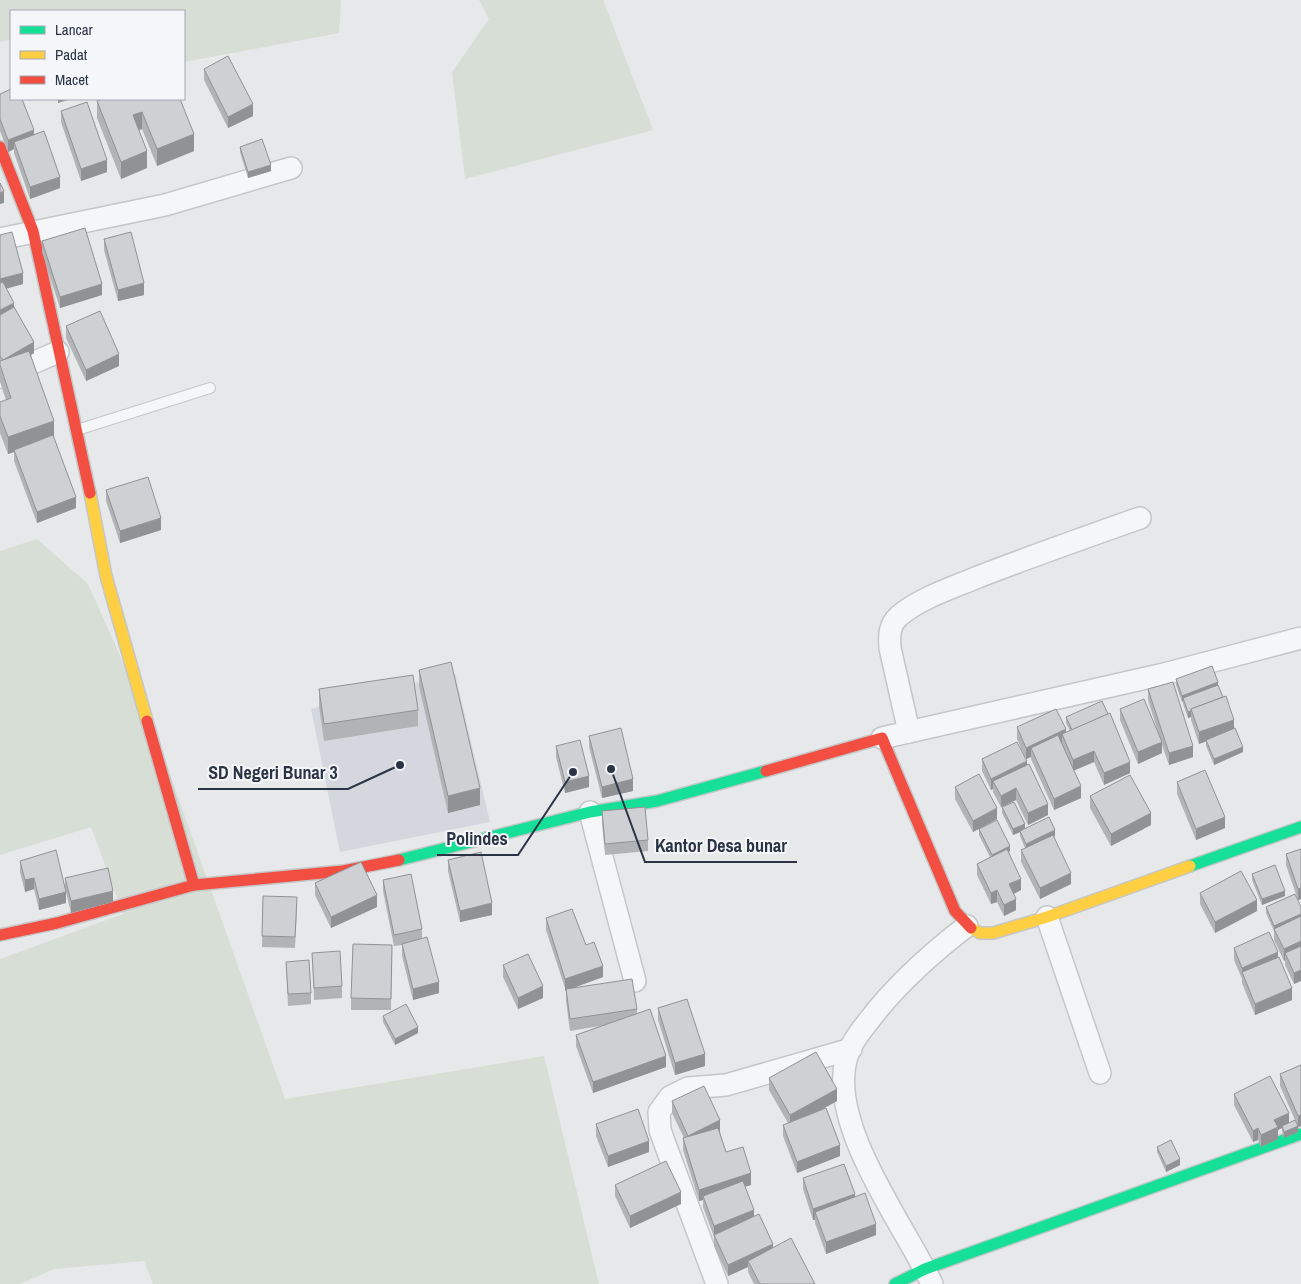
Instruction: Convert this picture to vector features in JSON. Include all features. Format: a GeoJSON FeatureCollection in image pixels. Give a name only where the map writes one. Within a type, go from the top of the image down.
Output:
{"type":"FeatureCollection","features":[{"type":"Feature","properties":{"kind":"street"},"geometry":{"type":"LineString","coordinates":[[0,146],[33,231],[99,535],[106,576],[194,885]]}},
{"type":"Feature","properties":{"kind":"street"},"geometry":{"type":"LineString","coordinates":[[0,239],[165,205],[291,168]]}},
{"type":"Feature","properties":{"kind":"street"},"geometry":{"type":"LineString","coordinates":[[0,377],[58,352]]}},
{"type":"Feature","properties":{"kind":"street"},"geometry":{"type":"LineString","coordinates":[[909,732],[890,648],[889,635],[898,617],[912,607],[958,585],[1034,555],[1140,518]]}},
{"type":"Feature","properties":{"kind":"street"},"geometry":{"type":"LineString","coordinates":[[0,935],[57,923],[194,885],[342,871],[384,864],[590,812],[657,802],[882,738],[1164,674],[1301,638]]}},
{"type":"Feature","properties":{"kind":"street"},"geometry":{"type":"LineString","coordinates":[[882,738],[955,911],[967,926],[980,933],[993,933],[1047,917],[1301,827]]}},
{"type":"Feature","properties":{"kind":"street"},"geometry":{"type":"LineString","coordinates":[[590,812],[634,981]]}},
{"type":"Feature","properties":{"kind":"street"},"geometry":{"type":"LineString","coordinates":[[1047,917],[1100,1073]]}},
{"type":"Feature","properties":{"kind":"street"},"geometry":{"type":"LineString","coordinates":[[928,1277],[871,1171],[850,1124],[845,1107],[846,1061],[856,1037],[892,993],[927,957],[967,926]]}},
{"type":"Feature","properties":{"kind":"street"},"geometry":{"type":"LineString","coordinates":[[717,1284],[660,1130],[659,1112],[670,1097],[688,1088],[726,1085],[851,1049]]}},
{"type":"Feature","properties":{"kind":"street"},"geometry":{"type":"LineString","coordinates":[[895,1284],[928,1277],[1301,1134]]}},
{"type":"Feature","properties":{"kind":"lane"},"geometry":{"type":"LineString","coordinates":[[75,431],[210,388]]}},
{"type":"Feature","properties":{"kind":"shaded area"},"geometry":{"type":"Polygon","coordinates":[[[0,0],[341,0],[339,33],[185,62],[185,10],[10,10],[10,40],[0,42],[0,0]]]}},
{"type":"Feature","properties":{"kind":"shaded area"},"geometry":{"type":"Polygon","coordinates":[[[479,0],[603,0],[653,130],[465,179],[452,72],[489,19],[479,0]]]}},
{"type":"Feature","properties":{"kind":"shaded area"},"geometry":{"type":"Polygon","coordinates":[[[37,539],[88,584],[159,743],[285,1099],[544,1056],[599,1284],[153,1284],[144,1261],[54,1269],[20,1284],[0,1284],[0,959],[123,914],[91,827],[0,855],[0,551],[37,539]]]}},
{"type":"Feature","properties":{"kind":"shaded area"},"geometry":{"type":"Polygon","coordinates":[[[455,673],[490,822],[340,852],[311,709],[455,673]]]}},
{"type":"Feature","properties":{"kind":"building"},"geometry":{"type":"Polygon","coordinates":[[[228,56],[253,104],[228,117],[204,69],[228,56]]]}},
{"type":"Feature","properties":{"kind":"building"},"geometry":{"type":"Polygon","coordinates":[[[10,89],[10,100],[22,100],[34,130],[8,140],[0,119],[0,94],[10,89]]]}},
{"type":"Feature","properties":{"kind":"building"},"geometry":{"type":"Polygon","coordinates":[[[180,100],[194,134],[157,149],[142,112],[133,115],[147,151],[121,162],[97,101],[180,100]]]}},
{"type":"Feature","properties":{"kind":"building"},"geometry":{"type":"Polygon","coordinates":[[[87,102],[107,160],[81,169],[61,111],[87,102]]]}},
{"type":"Feature","properties":{"kind":"building"},"geometry":{"type":"Polygon","coordinates":[[[44,131],[60,177],[30,187],[14,142],[44,131]]]}},
{"type":"Feature","properties":{"kind":"building"},"geometry":{"type":"Polygon","coordinates":[[[262,139],[271,165],[248,172],[240,147],[262,139]]]}},
{"type":"Feature","properties":{"kind":"building"},"geometry":{"type":"Polygon","coordinates":[[[0,183],[4,191],[0,193],[0,183]]]}},
{"type":"Feature","properties":{"kind":"building"},"geometry":{"type":"Polygon","coordinates":[[[85,228],[102,284],[60,297],[42,241],[85,228]]]}},
{"type":"Feature","properties":{"kind":"building"},"geometry":{"type":"Polygon","coordinates":[[[12,232],[23,273],[0,279],[0,235],[12,232]]]}},
{"type":"Feature","properties":{"kind":"building"},"geometry":{"type":"Polygon","coordinates":[[[131,232],[144,283],[118,290],[104,239],[131,232]]]}},
{"type":"Feature","properties":{"kind":"building"},"geometry":{"type":"Polygon","coordinates":[[[3,282],[14,303],[0,310],[0,283],[3,282]]]}},
{"type":"Feature","properties":{"kind":"building"},"geometry":{"type":"Polygon","coordinates":[[[14,307],[34,342],[3,360],[0,356],[0,315],[14,307]]]}},
{"type":"Feature","properties":{"kind":"building"},"geometry":{"type":"Polygon","coordinates":[[[100,311],[119,354],[86,370],[66,326],[100,311]]]}},
{"type":"Feature","properties":{"kind":"building"},"geometry":{"type":"Polygon","coordinates":[[[29,351],[54,421],[8,437],[0,416],[0,402],[11,398],[0,361],[29,351]]]}},
{"type":"Feature","properties":{"kind":"building"},"geometry":{"type":"Polygon","coordinates":[[[53,435],[76,497],[37,512],[14,450],[53,435]]]}},
{"type":"Feature","properties":{"kind":"building"},"geometry":{"type":"Polygon","coordinates":[[[148,477],[161,518],[120,531],[106,490],[148,477]]]}},
{"type":"Feature","properties":{"kind":"building"},"geometry":{"type":"Polygon","coordinates":[[[451,662],[480,788],[448,796],[419,670],[451,662]]]}},
{"type":"Feature","properties":{"kind":"building"},"geometry":{"type":"Polygon","coordinates":[[[1212,666],[1218,682],[1182,696],[1176,679],[1212,666]]]}},
{"type":"Feature","properties":{"kind":"building"},"geometry":{"type":"Polygon","coordinates":[[[413,675],[418,710],[324,724],[319,689],[413,675]]]}},
{"type":"Feature","properties":{"kind":"building"},"geometry":{"type":"Polygon","coordinates":[[[1173,682],[1193,746],[1169,753],[1148,689],[1173,682]]]}},
{"type":"Feature","properties":{"kind":"building"},"geometry":{"type":"Polygon","coordinates":[[[1218,685],[1223,697],[1191,709],[1188,712],[1183,698],[1218,685]]]}},
{"type":"Feature","properties":{"kind":"building"},"geometry":{"type":"Polygon","coordinates":[[[1226,696],[1234,720],[1199,732],[1191,709],[1226,696]]]}},
{"type":"Feature","properties":{"kind":"building"},"geometry":{"type":"Polygon","coordinates":[[[1144,699],[1162,742],[1138,752],[1120,709],[1144,699]]]}},
{"type":"Feature","properties":{"kind":"building"},"geometry":{"type":"Polygon","coordinates":[[[1102,701],[1108,714],[1072,730],[1066,717],[1102,701]]]}},
{"type":"Feature","properties":{"kind":"building"},"geometry":{"type":"Polygon","coordinates":[[[1056,709],[1066,729],[1026,748],[1017,727],[1056,709]]]}},
{"type":"Feature","properties":{"kind":"building"},"geometry":{"type":"Polygon","coordinates":[[[1110,713],[1130,762],[1104,773],[1094,751],[1073,760],[1062,734],[1110,713]]]}},
{"type":"Feature","properties":{"kind":"building"},"geometry":{"type":"Polygon","coordinates":[[[621,728],[633,779],[602,787],[589,736],[621,728]]]}},
{"type":"Feature","properties":{"kind":"building"},"geometry":{"type":"Polygon","coordinates":[[[1235,728],[1243,747],[1214,759],[1206,740],[1235,728]]]}},
{"type":"Feature","properties":{"kind":"building"},"geometry":{"type":"Polygon","coordinates":[[[1058,735],[1081,786],[1054,799],[1031,748],[1058,735]]]}},
{"type":"Feature","properties":{"kind":"building"},"geometry":{"type":"Polygon","coordinates":[[[580,740],[589,776],[565,782],[556,746],[580,740]]]}},
{"type":"Feature","properties":{"kind":"building"},"geometry":{"type":"Polygon","coordinates":[[[1017,742],[1027,761],[991,779],[982,759],[1017,742]]]}},
{"type":"Feature","properties":{"kind":"building"},"geometry":{"type":"Polygon","coordinates":[[[1029,764],[1048,804],[1028,813],[1016,788],[1001,796],[993,781],[1029,764]]]}},
{"type":"Feature","properties":{"kind":"building"},"geometry":{"type":"Polygon","coordinates":[[[1205,770],[1225,817],[1196,829],[1177,782],[1205,770]]]}},
{"type":"Feature","properties":{"kind":"building"},"geometry":{"type":"Polygon","coordinates":[[[979,774],[997,808],[973,821],[955,787],[979,774]]]}},
{"type":"Feature","properties":{"kind":"building"},"geometry":{"type":"Polygon","coordinates":[[[1130,775],[1151,813],[1111,834],[1090,796],[1130,775]]]}},
{"type":"Feature","properties":{"kind":"building"},"geometry":{"type":"Polygon","coordinates":[[[1014,802],[1025,824],[1013,829],[1002,807],[1014,802]]]}},
{"type":"Feature","properties":{"kind":"building"},"geometry":{"type":"Polygon","coordinates":[[[645,807],[648,840],[605,844],[602,811],[645,807]]]}},
{"type":"Feature","properties":{"kind":"building"},"geometry":{"type":"Polygon","coordinates":[[[1049,817],[1055,830],[1026,844],[1020,831],[1049,817]]]}},
{"type":"Feature","properties":{"kind":"building"},"geometry":{"type":"Polygon","coordinates":[[[997,820],[1010,846],[992,855],[979,829],[997,820]]]}},
{"type":"Feature","properties":{"kind":"building"},"geometry":{"type":"Polygon","coordinates":[[[1053,835],[1071,873],[1040,888],[1021,850],[1053,835]]]}},
{"type":"Feature","properties":{"kind":"building"},"geometry":{"type":"Polygon","coordinates":[[[1007,849],[1021,879],[1009,884],[1016,899],[1004,905],[997,890],[991,893],[977,864],[1007,849]]]}},
{"type":"Feature","properties":{"kind":"building"},"geometry":{"type":"Polygon","coordinates":[[[1301,849],[1301,888],[1298,889],[1286,854],[1301,849]]]}},
{"type":"Feature","properties":{"kind":"building"},"geometry":{"type":"Polygon","coordinates":[[[56,850],[66,892],[39,899],[34,878],[25,880],[20,861],[56,850]]]}},
{"type":"Feature","properties":{"kind":"building"},"geometry":{"type":"Polygon","coordinates":[[[481,852],[492,903],[460,911],[448,860],[481,852]]]}},
{"type":"Feature","properties":{"kind":"building"},"geometry":{"type":"Polygon","coordinates":[[[361,862],[377,895],[331,917],[315,883],[361,862]]]}},
{"type":"Feature","properties":{"kind":"building"},"geometry":{"type":"Polygon","coordinates":[[[1275,865],[1285,891],[1262,899],[1252,874],[1275,865]]]}},
{"type":"Feature","properties":{"kind":"building"},"geometry":{"type":"Polygon","coordinates":[[[108,868],[113,891],[71,901],[65,878],[108,868]]]}},
{"type":"Feature","properties":{"kind":"building"},"geometry":{"type":"Polygon","coordinates":[[[1241,871],[1257,900],[1215,922],[1200,893],[1241,871]]]}},
{"type":"Feature","properties":{"kind":"building"},"geometry":{"type":"Polygon","coordinates":[[[411,874],[422,929],[394,935],[383,880],[411,874]]]}},
{"type":"Feature","properties":{"kind":"building"},"geometry":{"type":"Polygon","coordinates":[[[1295,894],[1301,907],[1301,914],[1274,926],[1266,907],[1295,894]]]}},
{"type":"Feature","properties":{"kind":"building"},"geometry":{"type":"Polygon","coordinates":[[[263,896],[297,897],[295,937],[262,936],[263,896]]]}},
{"type":"Feature","properties":{"kind":"building"},"geometry":{"type":"Polygon","coordinates":[[[572,909],[586,945],[594,942],[603,966],[565,979],[546,918],[572,909]]]}},
{"type":"Feature","properties":{"kind":"building"},"geometry":{"type":"Polygon","coordinates":[[[1301,916],[1301,941],[1284,949],[1274,929],[1301,916]]]}},
{"type":"Feature","properties":{"kind":"building"},"geometry":{"type":"Polygon","coordinates":[[[1269,932],[1278,952],[1242,968],[1234,948],[1269,932]]]}},
{"type":"Feature","properties":{"kind":"building"},"geometry":{"type":"Polygon","coordinates":[[[427,937],[439,982],[413,989],[402,944],[427,937]]]}},
{"type":"Feature","properties":{"kind":"building"},"geometry":{"type":"Polygon","coordinates":[[[353,944],[392,945],[391,999],[351,998],[353,944]]]}},
{"type":"Feature","properties":{"kind":"building"},"geometry":{"type":"Polygon","coordinates":[[[1301,946],[1301,970],[1294,973],[1285,953],[1301,946]]]}},
{"type":"Feature","properties":{"kind":"building"},"geometry":{"type":"Polygon","coordinates":[[[340,951],[342,986],[314,988],[312,953],[340,951]]]}},
{"type":"Feature","properties":{"kind":"building"},"geometry":{"type":"Polygon","coordinates":[[[528,954],[543,986],[518,998],[503,965],[528,954]]]}},
{"type":"Feature","properties":{"kind":"building"},"geometry":{"type":"Polygon","coordinates":[[[1279,957],[1292,988],[1255,1004],[1242,972],[1279,957]]]}},
{"type":"Feature","properties":{"kind":"building"},"geometry":{"type":"Polygon","coordinates":[[[309,960],[311,993],[288,994],[286,962],[309,960]]]}},
{"type":"Feature","properties":{"kind":"building"},"geometry":{"type":"Polygon","coordinates":[[[632,979],[637,1009],[570,1019],[566,989],[632,979]]]}},
{"type":"Feature","properties":{"kind":"building"},"geometry":{"type":"Polygon","coordinates":[[[687,999],[705,1054],[675,1063],[658,1008],[687,999]]]}},
{"type":"Feature","properties":{"kind":"building"},"geometry":{"type":"Polygon","coordinates":[[[406,1004],[418,1027],[395,1039],[383,1016],[406,1004]]]}},
{"type":"Feature","properties":{"kind":"building"},"geometry":{"type":"Polygon","coordinates":[[[650,1009],[666,1056],[593,1082],[576,1035],[650,1009]]]}},
{"type":"Feature","properties":{"kind":"building"},"geometry":{"type":"Polygon","coordinates":[[[816,1052],[837,1089],[790,1115],[769,1078],[816,1052]]]}},
{"type":"Feature","properties":{"kind":"building"},"geometry":{"type":"Polygon","coordinates":[[[1301,1065],[1301,1115],[1298,1116],[1280,1074],[1301,1065]]]}},
{"type":"Feature","properties":{"kind":"building"},"geometry":{"type":"Polygon","coordinates":[[[1270,1076],[1289,1113],[1274,1120],[1278,1127],[1261,1135],[1258,1128],[1253,1131],[1234,1094],[1270,1076]]]}},
{"type":"Feature","properties":{"kind":"building"},"geometry":{"type":"Polygon","coordinates":[[[704,1086],[720,1120],[688,1136],[672,1101],[704,1086]]]}},
{"type":"Feature","properties":{"kind":"building"},"geometry":{"type":"Polygon","coordinates":[[[826,1108],[840,1145],[797,1162],[783,1125],[826,1108]]]}},
{"type":"Feature","properties":{"kind":"building"},"geometry":{"type":"Polygon","coordinates":[[[638,1109],[649,1141],[608,1156],[596,1124],[638,1109]]]}},
{"type":"Feature","properties":{"kind":"building"},"geometry":{"type":"Polygon","coordinates":[[[1295,1120],[1298,1126],[1284,1132],[1282,1126],[1295,1120]]]}},
{"type":"Feature","properties":{"kind":"building"},"geometry":{"type":"Polygon","coordinates":[[[718,1128],[726,1152],[743,1147],[751,1173],[699,1190],[683,1138],[718,1128]]]}},
{"type":"Feature","properties":{"kind":"building"},"geometry":{"type":"Polygon","coordinates":[[[1171,1140],[1180,1159],[1166,1166],[1157,1147],[1171,1140]]]}},
{"type":"Feature","properties":{"kind":"building"},"geometry":{"type":"Polygon","coordinates":[[[666,1161],[681,1192],[630,1216],[615,1185],[666,1161]]]}},
{"type":"Feature","properties":{"kind":"building"},"geometry":{"type":"Polygon","coordinates":[[[844,1164],[855,1194],[813,1209],[803,1178],[844,1164]]]}},
{"type":"Feature","properties":{"kind":"building"},"geometry":{"type":"Polygon","coordinates":[[[743,1181],[754,1210],[714,1226],[703,1196],[743,1181]]]}},
{"type":"Feature","properties":{"kind":"building"},"geometry":{"type":"Polygon","coordinates":[[[865,1193],[876,1224],[826,1242],[815,1212],[865,1193]]]}},
{"type":"Feature","properties":{"kind":"building"},"geometry":{"type":"Polygon","coordinates":[[[759,1214],[773,1244],[728,1265],[714,1235],[759,1214]]]}},
{"type":"Feature","properties":{"kind":"building"},"geometry":{"type":"Polygon","coordinates":[[[791,1238],[815,1284],[760,1284],[748,1261],[791,1238]]]}},
{"type":"Feature","properties":{"kind":"traffic: fast"},"geometry":{"type":"LineString","coordinates":[[399,860],[590,812],[657,801],[766,771]]}},
{"type":"Feature","properties":{"kind":"traffic: fast"},"geometry":{"type":"LineString","coordinates":[[1190,866],[1301,827]]}},
{"type":"Feature","properties":{"kind":"traffic: fast"},"geometry":{"type":"LineString","coordinates":[[895,1284],[925,1269],[1301,1134]]}},
{"type":"Feature","properties":{"kind":"traffic: slow"},"geometry":{"type":"LineString","coordinates":[[90,493],[106,576],[147,721]]}},
{"type":"Feature","properties":{"kind":"traffic: slow"},"geometry":{"type":"LineString","coordinates":[[971,928],[980,933],[993,933],[1047,917],[1190,866]]}},
{"type":"Feature","properties":{"kind":"traffic: jam"},"geometry":{"type":"LineString","coordinates":[[0,147],[33,231],[90,493]]}},
{"type":"Feature","properties":{"kind":"traffic: jam"},"geometry":{"type":"LineString","coordinates":[[147,721],[194,885]]}},
{"type":"Feature","properties":{"kind":"traffic: jam"},"geometry":{"type":"LineString","coordinates":[[766,771],[882,738],[955,911],[971,928]]}},
{"type":"Feature","properties":{"kind":"traffic: jam"},"geometry":{"type":"LineString","coordinates":[[0,935],[57,923],[194,885],[343,871],[399,860]]}},
{"type":"Feature","properties":{"kind":"place","name":"SD Negeri Bunar 3"},"geometry":{"type":"Point","coordinates":[400,765]}},
{"type":"Feature","properties":{"kind":"place","name":"Kantor Desa bunar"},"geometry":{"type":"Point","coordinates":[611,769]}},
{"type":"Feature","properties":{"kind":"place","name":"Polindes"},"geometry":{"type":"Point","coordinates":[573,772]}}]}
